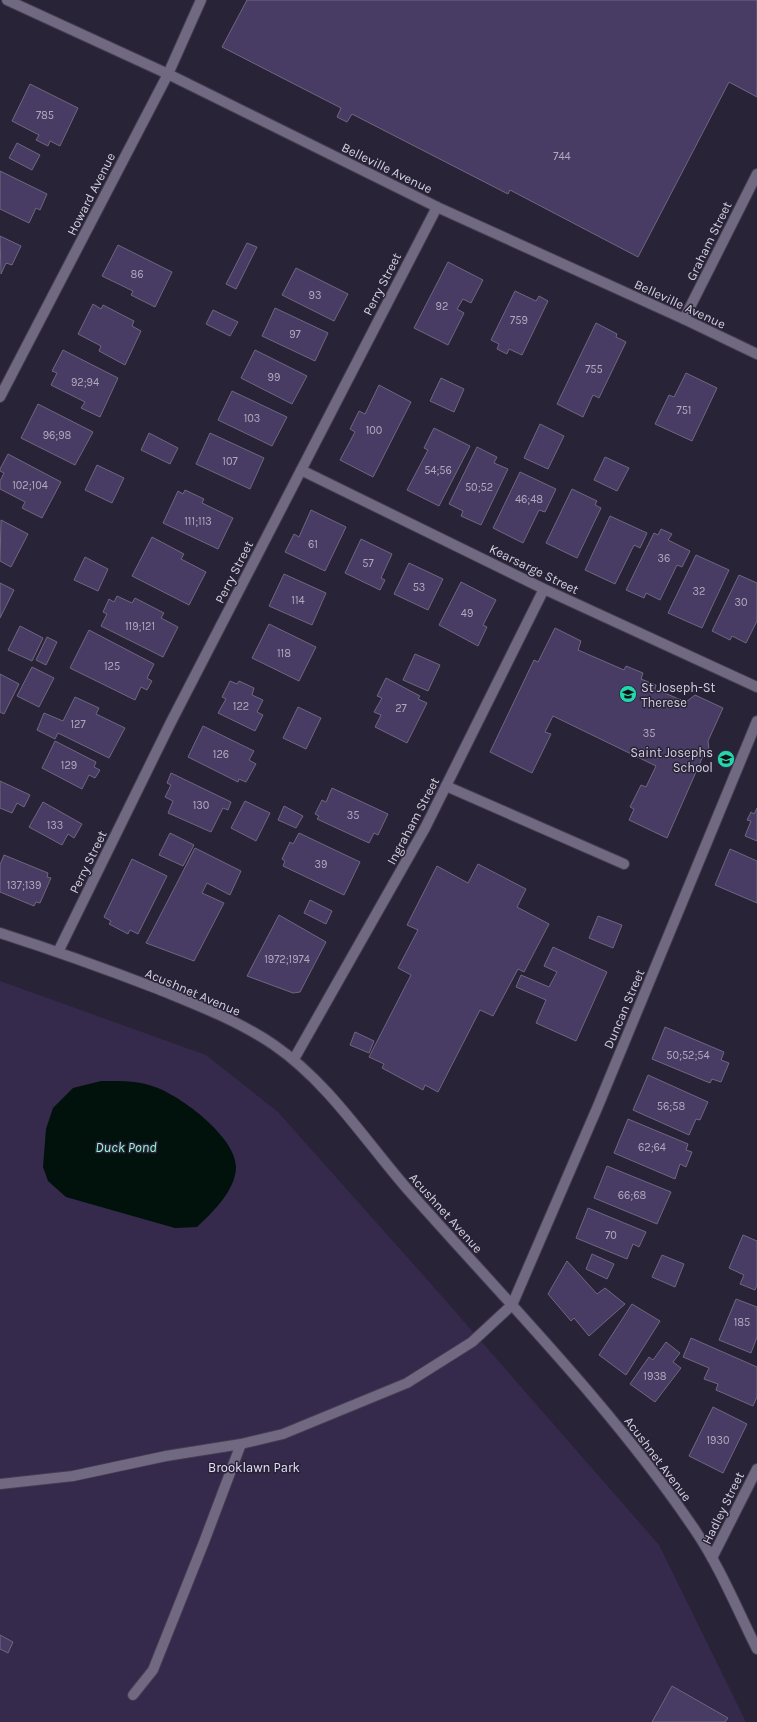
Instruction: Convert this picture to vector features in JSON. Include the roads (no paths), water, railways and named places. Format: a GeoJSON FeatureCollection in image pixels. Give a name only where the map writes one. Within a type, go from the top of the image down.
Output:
{"type":"FeatureCollection","features":[{"type":"Feature","properties":{"kind":"street","name":"Belleville Avenue"},"geometry":{"type":"LineString","coordinates":[[7,0],[168,74],[437,207],[684,319],[757,354]]}},
{"type":"Feature","properties":{"kind":"street","name":"Howard Avenue"},"geometry":{"type":"LineString","coordinates":[[0,397],[168,74],[201,0]]}},
{"type":"Feature","properties":{"kind":"street","name":"Graham Street"},"geometry":{"type":"LineString","coordinates":[[684,319],[757,174]]}},
{"type":"Feature","properties":{"kind":"street","name":"Perry Street"},"geometry":{"type":"LineString","coordinates":[[58,952],[171,722],[437,207]]}},
{"type":"Feature","properties":{"kind":"street","name":"Kearsarge Street"},"geometry":{"type":"LineString","coordinates":[[301,470],[544,589],[757,687]]}},
{"type":"Feature","properties":{"kind":"street","name":"Ingraham Street"},"geometry":{"type":"LineString","coordinates":[[294,1059],[425,828],[544,589]]}},
{"type":"Feature","properties":{"kind":"street","name":"Duncan Street"},"geometry":{"type":"LineString","coordinates":[[512,1305],[598,1106],[757,721]]}},
{"type":"Feature","properties":{"kind":"street"},"geometry":{"type":"LineString","coordinates":[[446,786],[624,864]]}},
{"type":"Feature","properties":{"kind":"street","name":"Acushnet Avenue"},"geometry":{"type":"LineString","coordinates":[[0,933],[58,952],[195,1004],[246,1029],[271,1043],[294,1059],[321,1086],[410,1192],[586,1389],[633,1446],[676,1503],[712,1558],[757,1649]]}},
{"type":"Feature","properties":{"kind":"street"},"geometry":{"type":"LineString","coordinates":[[0,1484],[73,1476],[166,1456],[241,1444],[282,1434],[407,1383],[472,1342],[512,1305]]}},
{"type":"Feature","properties":{"kind":"street"},"geometry":{"type":"LineString","coordinates":[[133,1695],[153,1670],[241,1444]]}},
{"type":"Feature","properties":{"kind":"street","name":"Hadley Street"},"geometry":{"type":"LineString","coordinates":[[712,1558],[757,1469]]}},
{"type":"Feature","properties":{"kind":"water","name":"Duck Pond"},"geometry":{"type":"Polygon","coordinates":[[[101,1081],[128,1081],[142,1083],[166,1092],[192,1108],[217,1131],[227,1143],[234,1155],[236,1167],[235,1176],[228,1192],[197,1227],[175,1228],[66,1197],[48,1181],[43,1167],[46,1129],[53,1108],[73,1088],[101,1081]]]}},
{"type":"Feature","properties":{"kind":"place","name":"St Joseph-St Therese"},"geometry":{"type":"Point","coordinates":[628,694]}},
{"type":"Feature","properties":{"kind":"place","name":"Saint Josephs School"},"geometry":{"type":"Point","coordinates":[726,759]}},
{"type":"Feature","properties":{"kind":"park label","name":"Brooklawn Park"},"geometry":{"type":"Point","coordinates":[254,1467]}}]}
